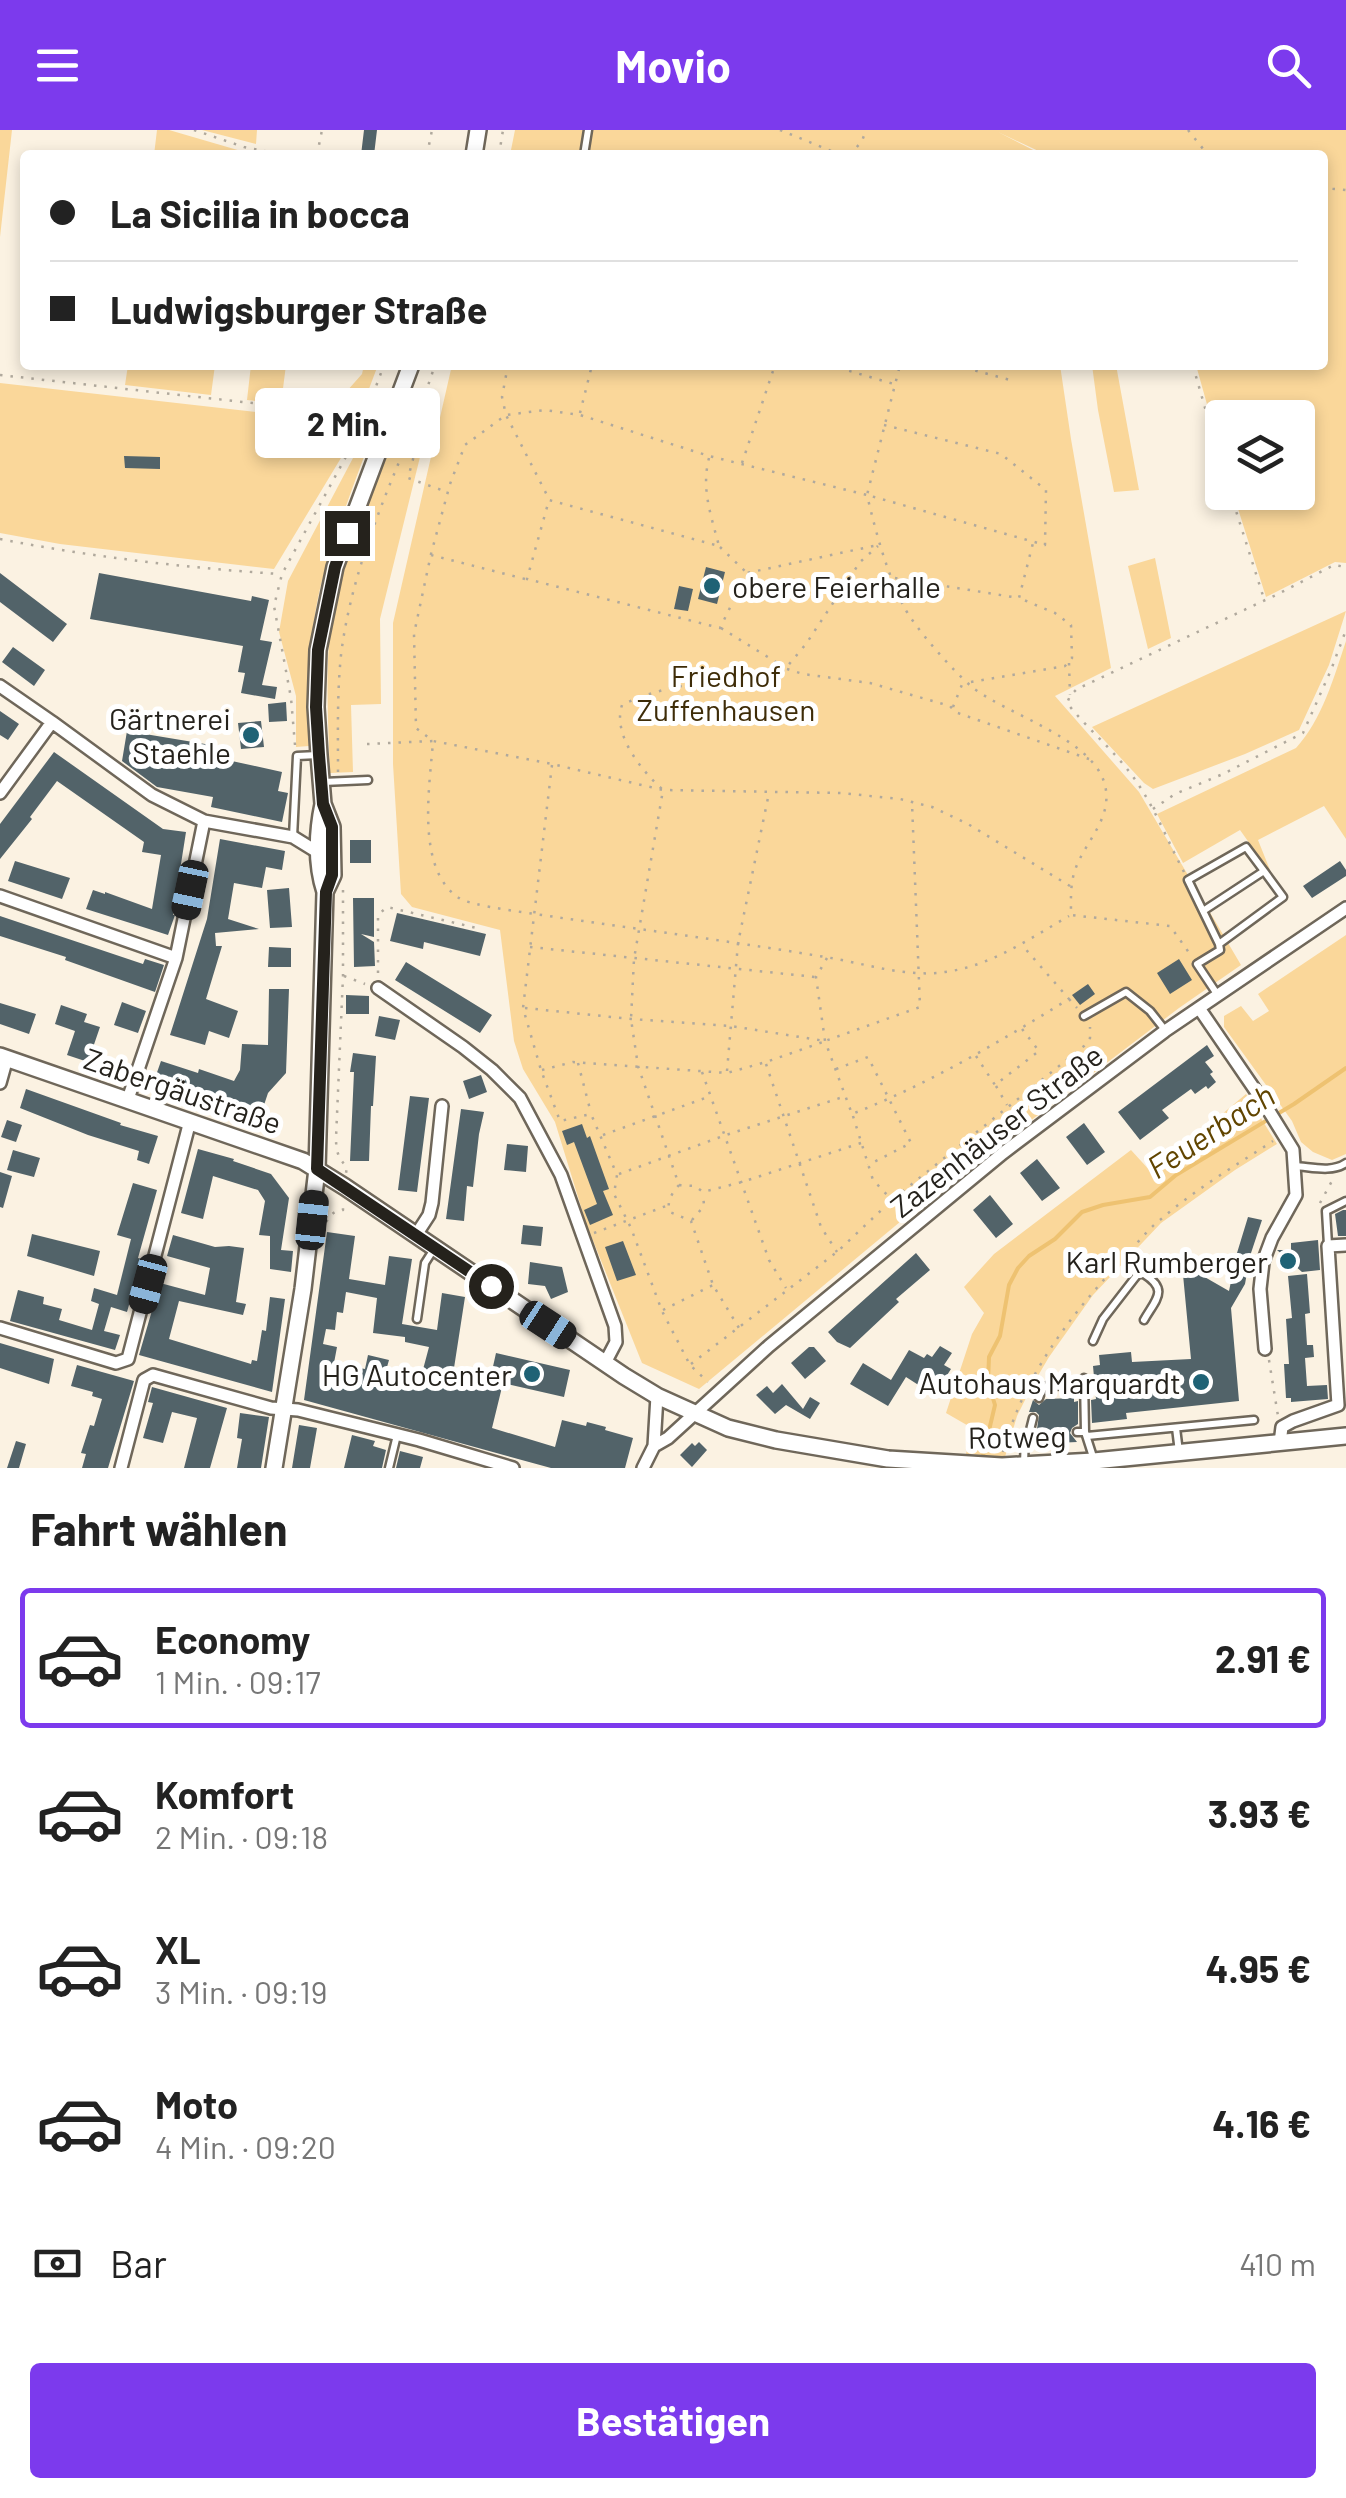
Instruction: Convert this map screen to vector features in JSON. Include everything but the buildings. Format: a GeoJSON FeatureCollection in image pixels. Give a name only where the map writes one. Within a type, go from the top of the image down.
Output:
{"type":"FeatureCollection","features":[{"type":"Feature","properties":{"kind":"main road"},"geometry":{"type":"LineString","coordinates":[[326,892],[312,848],[330,782],[319,755],[318,650],[335,567],[409,370]]}},
{"type":"Feature","properties":{"kind":"main road"},"geometry":{"type":"LineString","coordinates":[[274,1468],[303,1289],[317,1169],[326,892],[332,875],[332,827],[323,804]]}},
{"type":"Feature","properties":{"kind":"main road","name":"Zabergäustraße"},"geometry":{"type":"LineString","coordinates":[[4,1057],[299,1159],[605,1363],[657,1396],[695,1414]]}},
{"type":"Feature","properties":{"kind":"main road","name":"Rotweg"},"geometry":{"type":"LineString","coordinates":[[695,1414],[728,1428],[776,1440],[888,1459],[966,1466],[1179,1453],[1281,1435],[1346,1436]]}},
{"type":"Feature","properties":{"kind":"street"},"geometry":{"type":"LineString","coordinates":[[0,686],[152,795],[204,821],[293,836],[312,848]]}},
{"type":"Feature","properties":{"kind":"street"},"geometry":{"type":"LineString","coordinates":[[0,793],[52,722]]}},
{"type":"Feature","properties":{"kind":"street"},"geometry":{"type":"LineString","coordinates":[[128,1099],[176,958],[204,821]]}},
{"type":"Feature","properties":{"kind":"street"},"geometry":{"type":"LineString","coordinates":[[0,896],[176,958]]}},
{"type":"Feature","properties":{"kind":"street","name":"Zazenhäuser Straße"},"geometry":{"type":"LineString","coordinates":[[654,1446],[1002,1153],[1165,1031],[1346,908]]}},
{"type":"Feature","properties":{"kind":"street"},"geometry":{"type":"LineString","coordinates":[[378,988],[477,1058],[520,1098],[561,1174],[618,1336],[605,1363]]}},
{"type":"Feature","properties":{"kind":"street"},"geometry":{"type":"LineString","coordinates":[[1199,1008],[1292,1150],[1296,1195],[1263,1262],[1260,1290],[1265,1349]]}},
{"type":"Feature","properties":{"kind":"street"},"geometry":{"type":"LineString","coordinates":[[0,1083],[4,1057]]}},
{"type":"Feature","properties":{"kind":"street"},"geometry":{"type":"LineString","coordinates":[[416,1235],[432,1204],[442,1106]]}},
{"type":"Feature","properties":{"kind":"street"},"geometry":{"type":"LineString","coordinates":[[0,1328],[116,1363],[128,1359],[190,1121]]}},
{"type":"Feature","properties":{"kind":"street"},"geometry":{"type":"LineString","coordinates":[[1281,1435],[1293,1420],[1342,1404],[1328,1246],[1346,1245]]}},
{"type":"Feature","properties":{"kind":"street"},"geometry":{"type":"LineString","coordinates":[[121,1468],[144,1380],[153,1376],[271,1408],[298,1410],[512,1468]]}},
{"type":"Feature","properties":{"kind":"street"},"geometry":{"type":"LineString","coordinates":[[644,1468],[654,1446],[657,1396]]}},
{"type":"Feature","properties":{"kind":"lane"},"geometry":{"type":"LineString","coordinates":[[389,424],[415,435]]}},
{"type":"Feature","properties":{"kind":"lane"},"geometry":{"type":"LineString","coordinates":[[293,836],[296,756],[319,755]]}},
{"type":"Feature","properties":{"kind":"lane"},"geometry":{"type":"LineString","coordinates":[[330,782],[368,780]]}},
{"type":"Feature","properties":{"kind":"lane"},"geometry":{"type":"LineString","coordinates":[[1217,996],[1197,964],[1220,950],[1219,944],[1188,880],[1246,847],[1284,897],[1219,944]]}},
{"type":"Feature","properties":{"kind":"lane"},"geometry":{"type":"LineString","coordinates":[[1203,911],[1264,871]]}},
{"type":"Feature","properties":{"kind":"lane"},"geometry":{"type":"LineString","coordinates":[[1084,1016],[1126,992],[1150,1011],[1165,1031]]}},
{"type":"Feature","properties":{"kind":"lane"},"geometry":{"type":"LineString","coordinates":[[1295,1166],[1336,1168],[1346,1163]]}},
{"type":"Feature","properties":{"kind":"lane"},"geometry":{"type":"LineString","coordinates":[[1328,1246],[1326,1211],[1346,1201]]}},
{"type":"Feature","properties":{"kind":"lane"},"geometry":{"type":"LineString","coordinates":[[417,1320],[426,1263],[435,1248]]}},
{"type":"Feature","properties":{"kind":"lane"},"geometry":{"type":"LineString","coordinates":[[1093,1341],[1103,1320],[1138,1274],[1156,1282],[1158,1288],[1144,1320]]}},
{"type":"Feature","properties":{"kind":"lane"},"geometry":{"type":"LineString","coordinates":[[1039,1398],[1047,1386],[1084,1382],[1083,1433],[1094,1461]]}},
{"type":"Feature","properties":{"kind":"lane"},"geometry":{"type":"LineString","coordinates":[[1024,1465],[1025,1434],[1031,1434],[1033,1418]]}},
{"type":"Feature","properties":{"kind":"lane"},"geometry":{"type":"LineString","coordinates":[[1083,1433],[1254,1420]]}},
{"type":"Feature","properties":{"kind":"lane"},"geometry":{"type":"LineString","coordinates":[[1176,1428],[1179,1453]]}},
{"type":"Feature","properties":{"kind":"lane"},"geometry":{"type":"LineString","coordinates":[[389,1468],[397,1436]]}},
{"type":"Feature","properties":{"kind":"path"},"geometry":{"type":"LineString","coordinates":[[194,130],[260,150]]}},
{"type":"Feature","properties":{"kind":"path"},"geometry":{"type":"LineString","coordinates":[[780,130],[829,150]]}},
{"type":"Feature","properties":{"kind":"path"},"geometry":{"type":"LineString","coordinates":[[1188,130],[1204,150]]}},
{"type":"Feature","properties":{"kind":"path"},"geometry":{"type":"LineString","coordinates":[[296,756],[291,698],[274,606],[282,574],[354,442],[360,412],[372,397],[382,370]]}},
{"type":"Feature","properties":{"kind":"path"},"geometry":{"type":"LineString","coordinates":[[432,370],[418,418],[408,478],[448,492]]}},
{"type":"Feature","properties":{"kind":"path"},"geometry":{"type":"LineString","coordinates":[[507,370],[502,397],[506,415],[549,500],[526,579]]}},
{"type":"Feature","properties":{"kind":"path"},"geometry":{"type":"LineString","coordinates":[[580,415],[591,370]]}},
{"type":"Feature","properties":{"kind":"path"},"geometry":{"type":"LineString","coordinates":[[742,464],[773,370]]}},
{"type":"Feature","properties":{"kind":"path"},"geometry":{"type":"LineString","coordinates":[[846,370],[894,384]]}},
{"type":"Feature","properties":{"kind":"path"},"geometry":{"type":"LineString","coordinates":[[898,370],[867,496],[880,545],[904,608],[950,666],[975,689],[1070,743],[1089,759],[1105,783],[1101,823],[1076,866],[1070,886],[1071,915]]}},
{"type":"Feature","properties":{"kind":"path"},"geometry":{"type":"LineString","coordinates":[[973,370],[1010,380]]}},
{"type":"Feature","properties":{"kind":"path"},"geometry":{"type":"LineString","coordinates":[[1193,370],[1205,410]]}},
{"type":"Feature","properties":{"kind":"path"},"geometry":{"type":"LineString","coordinates":[[0,375],[360,412]]}},
{"type":"Feature","properties":{"kind":"path"},"geometry":{"type":"LineString","coordinates":[[372,397],[396,406]]}},
{"type":"Feature","properties":{"kind":"path"},"geometry":{"type":"LineString","coordinates":[[433,740],[416,728],[414,698],[414,634],[431,554],[465,445],[506,415],[545,410],[580,415],[709,456],[1045,545],[1046,490],[1001,454],[884,425]]}},
{"type":"Feature","properties":{"kind":"path"},"geometry":{"type":"LineString","coordinates":[[330,782],[350,604],[378,515],[415,435]]}},
{"type":"Feature","properties":{"kind":"path"},"geometry":{"type":"LineString","coordinates":[[709,456],[706,495],[719,546]]}},
{"type":"Feature","properties":{"kind":"path"},"geometry":{"type":"LineString","coordinates":[[549,500],[719,546],[747,573]]}},
{"type":"Feature","properties":{"kind":"path"},"geometry":{"type":"LineString","coordinates":[[1236,510],[1264,600]]}},
{"type":"Feature","properties":{"kind":"path"},"geometry":{"type":"LineString","coordinates":[[0,539],[216,570],[282,574]]}},
{"type":"Feature","properties":{"kind":"path"},"geometry":{"type":"LineString","coordinates":[[1019,598],[1034,542]]}},
{"type":"Feature","properties":{"kind":"path"},"geometry":{"type":"LineString","coordinates":[[747,573],[880,545]]}},
{"type":"Feature","properties":{"kind":"path"},"geometry":{"type":"LineString","coordinates":[[664,790],[641,770],[620,728],[618,716],[622,705],[638,697],[712,681],[780,675],[806,644],[860,562],[880,545]]}},
{"type":"Feature","properties":{"kind":"path"},"geometry":{"type":"LineString","coordinates":[[431,554],[720,628],[780,664],[780,675]]}},
{"type":"Feature","properties":{"kind":"path"},"geometry":{"type":"LineString","coordinates":[[1188,880],[1141,787],[1084,725],[1067,703],[1070,696],[1077,688],[1334,564],[1346,566]]}},
{"type":"Feature","properties":{"kind":"path"},"geometry":{"type":"LineString","coordinates":[[720,628],[747,573]]}},
{"type":"Feature","properties":{"kind":"path"},"geometry":{"type":"LineString","coordinates":[[892,578],[1019,598],[1055,613],[1071,626],[1072,658],[1065,666],[966,681]]}},
{"type":"Feature","properties":{"kind":"path"},"geometry":{"type":"LineString","coordinates":[[1152,810],[1175,794],[1303,733],[1346,630]]}},
{"type":"Feature","properties":{"kind":"path"},"geometry":{"type":"LineString","coordinates":[[1069,662],[1070,696]]}},
{"type":"Feature","properties":{"kind":"path"},"geometry":{"type":"LineString","coordinates":[[786,669],[870,683],[1089,759]]}},
{"type":"Feature","properties":{"kind":"path"},"geometry":{"type":"LineString","coordinates":[[952,709],[966,681]]}},
{"type":"Feature","properties":{"kind":"path"},"geometry":{"type":"LineString","coordinates":[[433,740],[430,841],[439,878],[460,900],[920,974],[984,963],[1071,915],[1170,926],[1197,964]]}},
{"type":"Feature","properties":{"kind":"path"},"geometry":{"type":"LineString","coordinates":[[366,744],[433,740],[664,790],[841,793],[912,802],[968,824],[1070,886]]}},
{"type":"Feature","properties":{"kind":"path"},"geometry":{"type":"LineString","coordinates":[[552,764],[523,1008],[560,1121],[591,1114]]}},
{"type":"Feature","properties":{"kind":"path"},"geometry":{"type":"LineString","coordinates":[[664,790],[634,959],[631,1019],[638,1066],[679,1185]]}},
{"type":"Feature","properties":{"kind":"path"},"geometry":{"type":"LineString","coordinates":[[727,1072],[738,944],[769,791]]}},
{"type":"Feature","properties":{"kind":"path"},"geometry":{"type":"LineString","coordinates":[[541,1070],[578,1063],[727,1072],[920,1007],[912,802]]}},
{"type":"Feature","properties":{"kind":"path"},"geometry":{"type":"LineString","coordinates":[[336,1138],[343,976],[342,889]]}},
{"type":"Feature","properties":{"kind":"path"},"geometry":{"type":"LineString","coordinates":[[343,976],[378,988],[378,915],[386,907],[481,929]]}},
{"type":"Feature","properties":{"kind":"path"},"geometry":{"type":"LineString","coordinates":[[690,1365],[838,1252],[892,1200],[1084,1046],[1090,1038],[1090,1026],[1084,1016],[1020,944]]}},
{"type":"Feature","properties":{"kind":"path"},"geometry":{"type":"LineString","coordinates":[[528,946],[816,977]]}},
{"type":"Feature","properties":{"kind":"path"},"geometry":{"type":"LineString","coordinates":[[828,957],[816,977],[825,1041],[873,1180],[892,1200]]}},
{"type":"Feature","properties":{"kind":"path"},"geometry":{"type":"LineString","coordinates":[[852,1114],[976,1055],[1068,998]]}},
{"type":"Feature","properties":{"kind":"path"},"geometry":{"type":"LineString","coordinates":[[523,1008],[731,1026],[825,1041]]}},
{"type":"Feature","properties":{"kind":"path"},"geometry":{"type":"LineString","coordinates":[[995,1085],[1038,1051],[1022,1028]]}},
{"type":"Feature","properties":{"kind":"path"},"geometry":{"type":"LineString","coordinates":[[976,1055],[1008,1106]]}},
{"type":"Feature","properties":{"kind":"path"},"geometry":{"type":"LineString","coordinates":[[835,1070],[868,1057],[910,1143],[868,1165]]}},
{"type":"Feature","properties":{"kind":"path"},"geometry":{"type":"LineString","coordinates":[[766,1062],[821,1227],[838,1252]]}},
{"type":"Feature","properties":{"kind":"path"},"geometry":{"type":"LineString","coordinates":[[578,1063],[591,1114],[617,1175],[614,1194],[662,1311],[690,1365],[718,1394]]}},
{"type":"Feature","properties":{"kind":"path"},"geometry":{"type":"LineString","coordinates":[[702,1071],[769,1260],[787,1290]]}},
{"type":"Feature","properties":{"kind":"path"},"geometry":{"type":"LineString","coordinates":[[602,1135],[711,1096]]}},
{"type":"Feature","properties":{"kind":"path"},"geometry":{"type":"LineString","coordinates":[[617,1175],[844,1097]]}},
{"type":"Feature","properties":{"kind":"path"},"geometry":{"type":"LineString","coordinates":[[679,1185],[694,1186],[703,1192],[860,1143]]}},
{"type":"Feature","properties":{"kind":"path"},"geometry":{"type":"LineString","coordinates":[[1327,1226],[1315,1212],[1336,1168]]}},
{"type":"Feature","properties":{"kind":"path"},"geometry":{"type":"LineString","coordinates":[[679,1185],[668,1206],[670,1212],[691,1220]]}},
{"type":"Feature","properties":{"kind":"path"},"geometry":{"type":"LineString","coordinates":[[691,1220],[704,1206],[703,1192]]}},
{"type":"Feature","properties":{"kind":"path"},"geometry":{"type":"LineString","coordinates":[[584,1236],[668,1206]]}},
{"type":"Feature","properties":{"kind":"path"},"geometry":{"type":"LineString","coordinates":[[691,1220],[712,1285],[740,1329]]}},
{"type":"Feature","properties":{"kind":"path"},"geometry":{"type":"LineString","coordinates":[[662,1311],[712,1285]]}},
{"type":"Feature","properties":{"kind":"path"},"geometry":{"type":"LineString","coordinates":[[1265,1349],[1281,1435]]}},
{"type":"Feature","properties":{"kind":"green space"},"geometry":{"type":"Polygon","coordinates":[[[0,130],[12,130],[0,237],[0,130]]]}},
{"type":"Feature","properties":{"kind":"green space"},"geometry":{"type":"Polygon","coordinates":[[[157,130],[169,130],[238,150],[155,150],[157,130]]]}},
{"type":"Feature","properties":{"kind":"green space"},"geometry":{"type":"Polygon","coordinates":[[[202,130],[257,130],[256,144],[202,130]]]}},
{"type":"Feature","properties":{"kind":"green space"},"geometry":{"type":"Polygon","coordinates":[[[515,130],[1346,130],[1346,563],[1335,562],[1266,597],[1238,510],[1315,510],[1315,400],[1206,400],[1197,370],[1328,370],[1328,150],[1036,150],[998,132],[1033,150],[511,150],[515,130]]]}},
{"type":"Feature","properties":{"kind":"green space"},"geometry":{"type":"Polygon","coordinates":[[[127,370],[214,370],[211,395],[125,385],[127,370]]]}},
{"type":"Feature","properties":{"kind":"green space"},"geometry":{"type":"Polygon","coordinates":[[[250,370],[285,370],[281,404],[247,400],[250,370]]]}},
{"type":"Feature","properties":{"kind":"green space"},"geometry":{"type":"Polygon","coordinates":[[[363,370],[376,370],[364,402],[339,410],[339,400],[363,370]]]}},
{"type":"Feature","properties":{"kind":"green space","name":"Friedhof Zuffenhausen"},"geometry":{"type":"Polygon","coordinates":[[[451,370],[1061,370],[1111,668],[1055,696],[1139,792],[1241,965],[930,1197],[699,1389],[642,1363],[586,1223],[555,1122],[523,1069],[514,1041],[500,930],[412,907],[401,894],[393,764],[393,623],[451,370]]]}},
{"type":"Feature","properties":{"kind":"green space"},"geometry":{"type":"Polygon","coordinates":[[[1093,370],[1117,370],[1139,490],[1114,492],[1093,370]]]}},
{"type":"Feature","properties":{"kind":"green space"},"geometry":{"type":"Polygon","coordinates":[[[0,383],[354,423],[344,453],[274,569],[60,544],[0,533],[0,383]]]}},
{"type":"Feature","properties":{"kind":"green space"},"geometry":{"type":"Polygon","coordinates":[[[370,416],[379,416],[318,596],[310,661],[309,746],[296,747],[296,696],[279,632],[288,581],[362,441],[370,416]]]}},
{"type":"Feature","properties":{"kind":"green space"},"geometry":{"type":"Polygon","coordinates":[[[400,443],[421,453],[380,619],[381,704],[351,705],[353,772],[330,773],[328,666],[334,603],[359,522],[393,444],[400,443]]]}},
{"type":"Feature","properties":{"kind":"green space"},"geometry":{"type":"Polygon","coordinates":[[[1155,558],[1171,638],[1148,649],[1128,566],[1155,558]]]}},
{"type":"Feature","properties":{"kind":"green space"},"geometry":{"type":"Polygon","coordinates":[[[1346,611],[1329,665],[1299,730],[1153,789],[1092,727],[1346,611]]]}},
{"type":"Feature","properties":{"kind":"green space"},"geometry":{"type":"Polygon","coordinates":[[[1346,641],[1346,839],[1324,806],[1258,840],[1272,875],[1240,830],[1183,863],[1157,814],[1296,748],[1320,711],[1346,641]]]}},
{"type":"Feature","properties":{"kind":"green space"},"geometry":{"type":"Polygon","coordinates":[[[1346,935],[1346,1154],[1332,1160],[1301,1142],[1292,1121],[1224,1027],[1224,1016],[1241,1006],[1253,1021],[1269,1011],[1258,994],[1346,935]]]}},
{"type":"Feature","properties":{"kind":"green space"},"geometry":{"type":"Polygon","coordinates":[[[1246,1094],[1277,1144],[1161,1223],[1093,1295],[1032,1386],[1017,1416],[1005,1457],[966,1454],[972,1428],[946,1413],[972,1334],[984,1313],[964,1287],[994,1254],[1131,1150],[1152,1173],[1246,1094]]]}},
{"type":"Feature","properties":{"kind":"waterway","name":"Feuerbach"},"geometry":{"type":"LineString","coordinates":[[982,1460],[995,1405],[988,1382],[989,1357],[1000,1336],[1009,1285],[1029,1256],[1055,1239],[1082,1212],[1150,1197],[1176,1175],[1346,1068]]}},
{"type":"Feature","properties":{"kind":"place","name":"obere Feierhalle"},"geometry":{"type":"Point","coordinates":[712,586]}},
{"type":"Feature","properties":{"kind":"place","name":"Gärtnerei Staehle"},"geometry":{"type":"Point","coordinates":[251,735]}},
{"type":"Feature","properties":{"kind":"place","name":"Karl Rumberger"},"geometry":{"type":"Point","coordinates":[1288,1261]}},
{"type":"Feature","properties":{"kind":"place","name":"HG Autocenter"},"geometry":{"type":"Point","coordinates":[532,1374]}},
{"type":"Feature","properties":{"kind":"place","name":"Autohaus Marquardt"},"geometry":{"type":"Point","coordinates":[1201,1382]}},
{"type":"Feature","properties":{"kind":"route"},"geometry":{"type":"LineString","coordinates":[[347,533],[326,602],[318,650],[316,707],[323,804],[332,827],[332,875],[326,892],[317,1169],[491,1286]]}}]}
